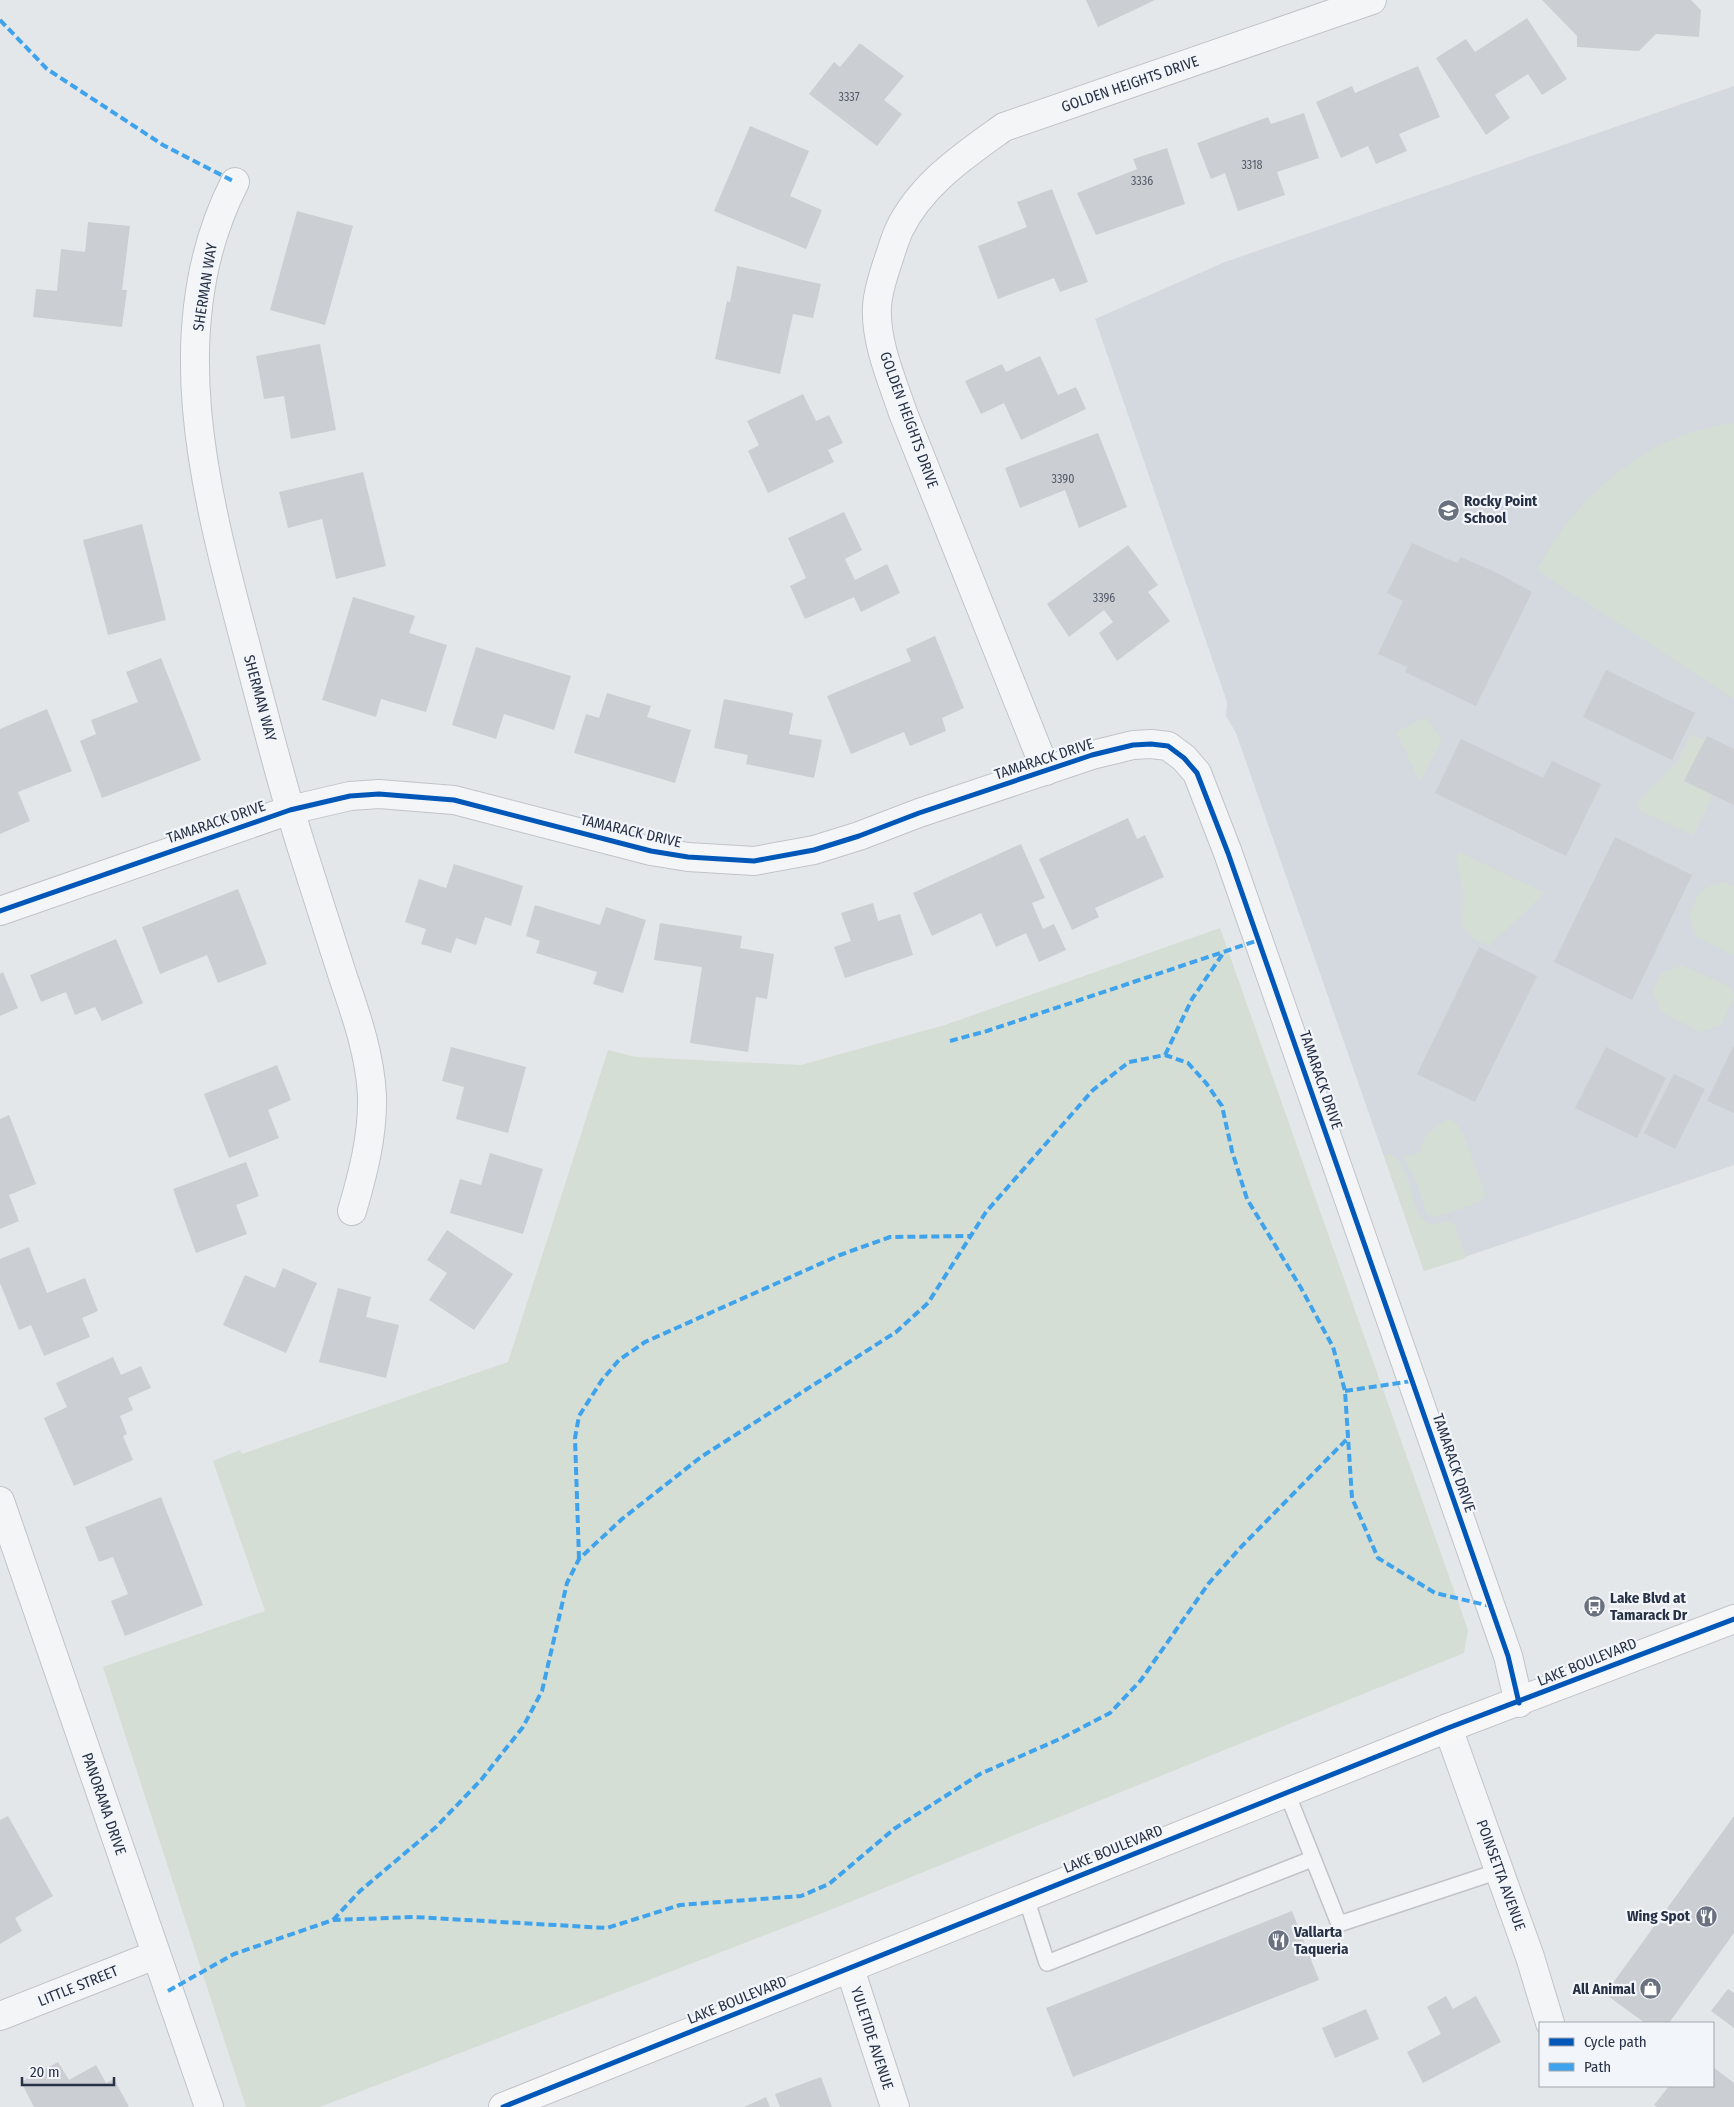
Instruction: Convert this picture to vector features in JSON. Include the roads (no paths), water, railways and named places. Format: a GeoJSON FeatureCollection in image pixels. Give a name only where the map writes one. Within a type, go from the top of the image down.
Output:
{"type":"FeatureCollection","features":[{"type":"Feature","properties":{"kind":"main road","name":"LAKE BOULEVARD"},"geometry":{"type":"LineString","coordinates":[[503,2107],[1448,1728],[1519,1703],[1634,1656],[1734,1619]]}},
{"type":"Feature","properties":{"kind":"street","name":"GOLDEN HEIGHTS DRIVE"},"geometry":{"type":"LineString","coordinates":[[1046,771],[907,422],[888,368],[880,335],[877,306],[882,280],[899,230],[912,208],[930,186],[959,159],[1004,127],[1365,1]]}},
{"type":"Feature","properties":{"kind":"street","name":"SHERMAN WAY"},"geometry":{"type":"LineString","coordinates":[[235,182],[224,203],[203,274],[197,316],[195,387],[205,473],[225,565],[290,810],[364,1043],[372,1096],[370,1137],[361,1182],[352,1211]]}},
{"type":"Feature","properties":{"kind":"street","name":"TAMARACK DRIVE"},"geometry":{"type":"LineString","coordinates":[[0,911],[290,810],[350,796],[379,794],[454,800],[651,851],[688,857],[754,861],[814,850],[859,836],[918,813],[1100,753],[1151,744],[1168,746],[1184,758],[1197,773],[1256,932],[1508,1656],[1519,1703]]}},
{"type":"Feature","properties":{"kind":"street","name":"PANORAMA DRIVE"},"geometry":{"type":"LineString","coordinates":[[0,1501],[209,2107]]}},
{"type":"Feature","properties":{"kind":"street","name":"POINSETTA AVENUE"},"geometry":{"type":"LineString","coordinates":[[1448,1728],[1530,1958],[1550,2022]]}},
{"type":"Feature","properties":{"kind":"street","name":"LITTLE STREET"},"geometry":{"type":"LineString","coordinates":[[0,2016],[155,1955]]}},
{"type":"Feature","properties":{"kind":"street","name":"YULETIDE AVENUE"},"geometry":{"type":"LineString","coordinates":[[850,1969],[895,2107]]}},
{"type":"Feature","properties":{"kind":"lane"},"geometry":{"type":"LineString","coordinates":[[1287,1793],[1338,1924],[1499,1871]]}},
{"type":"Feature","properties":{"kind":"lane"},"geometry":{"type":"LineString","coordinates":[[1026,1898],[1047,1963],[1312,1859]]}},
{"type":"Feature","properties":{"kind":"place","name":"Rocky Point School"},"geometry":{"type":"Point","coordinates":[1448,510]}},
{"type":"Feature","properties":{"kind":"place","name":"Lake Blvd at Tamarack Dr"},"geometry":{"type":"Point","coordinates":[1594,1607]}},
{"type":"Feature","properties":{"kind":"place","name":"Wing Spot"},"geometry":{"type":"Point","coordinates":[1706,1916]}},
{"type":"Feature","properties":{"kind":"place","name":"Vallarta Taqueria"},"geometry":{"type":"Point","coordinates":[1278,1941]}},
{"type":"Feature","properties":{"kind":"place","name":"All Animal"},"geometry":{"type":"Point","coordinates":[1651,1989]}}]}
